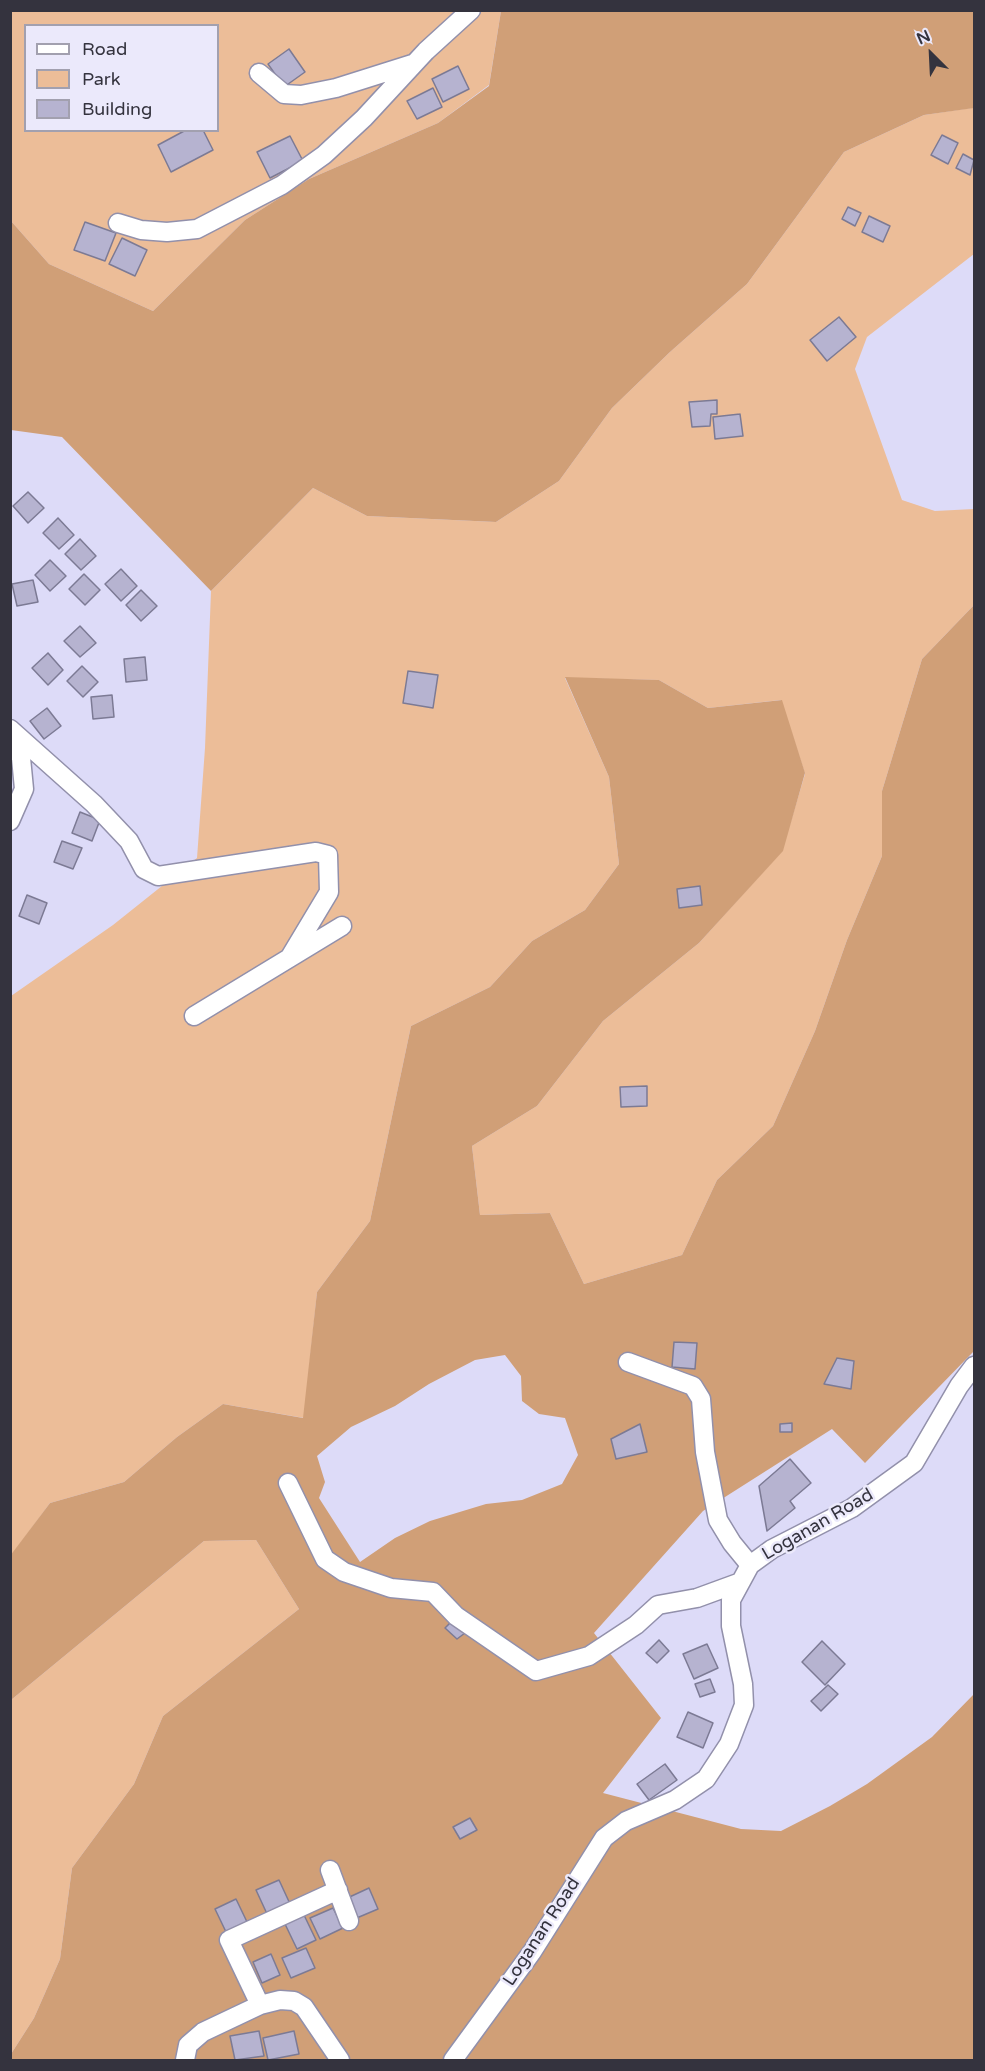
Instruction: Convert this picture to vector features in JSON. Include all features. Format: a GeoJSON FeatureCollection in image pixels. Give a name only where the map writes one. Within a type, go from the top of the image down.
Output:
{"type":"FeatureCollection","features":[{"type":"Feature","properties":{"kind":"street"},"geometry":{"type":"LineString","coordinates":[[118,223],[141,230],[167,232],[196,229],[282,185],[324,155],[364,118],[414,64],[471,10]]}},
{"type":"Feature","properties":{"kind":"street"},"geometry":{"type":"LineString","coordinates":[[258,73],[284,94],[301,95],[336,88],[414,64]]}},
{"type":"Feature","properties":{"kind":"street"},"geometry":{"type":"LineString","coordinates":[[10,731],[21,758],[24,789],[10,821]]}},
{"type":"Feature","properties":{"kind":"street"},"geometry":{"type":"LineString","coordinates":[[10,731],[94,804],[129,841],[144,868],[158,876],[316,852],[328,855],[329,892],[290,957]]}},
{"type":"Feature","properties":{"kind":"street"},"geometry":{"type":"LineString","coordinates":[[194,1016],[342,926]]}},
{"type":"Feature","properties":{"kind":"street"},"geometry":{"type":"LineString","coordinates":[[628,1362],[657,1374],[680,1379],[693,1386],[697,1392],[701,1399],[705,1452],[718,1520],[732,1543],[750,1565]]}},
{"type":"Feature","properties":{"kind":"street","name":"Loganan Road"},"geometry":{"type":"LineString","coordinates":[[453,2061],[532,1952],[604,1838],[626,1821],[675,1800],[706,1779],[729,1744],[744,1705],[743,1684],[731,1626],[731,1600],[738,1582],[750,1565],[772,1549],[852,1508],[914,1463],[959,1386],[975,1366]]}},
{"type":"Feature","properties":{"kind":"street"},"geometry":{"type":"LineString","coordinates":[[288,1483],[325,1559],[344,1572],[391,1588],[433,1592],[456,1616],[536,1671],[589,1656],[603,1649],[658,1605],[698,1598],[738,1582]]}},
{"type":"Feature","properties":{"kind":"street"},"geometry":{"type":"LineString","coordinates":[[330,1870],[349,1921]]}},
{"type":"Feature","properties":{"kind":"street"},"geometry":{"type":"LineString","coordinates":[[260,2005],[229,1940],[338,1890]]}},
{"type":"Feature","properties":{"kind":"street"},"geometry":{"type":"LineString","coordinates":[[184,2061],[189,2045],[203,2032],[260,2005],[287,2000],[304,2007],[340,2061]]}},
{"type":"Feature","properties":{"kind":"green space"},"geometry":{"type":"Polygon","coordinates":[[[10,11],[501,11],[489,85],[438,123],[309,179],[245,220],[153,311],[49,264],[11,221],[10,11]]]}},
{"type":"Feature","properties":{"kind":"green space"},"geometry":{"type":"Polygon","coordinates":[[[974,108],[974,254],[867,337],[855,369],[902,500],[935,511],[974,509],[974,605],[922,659],[882,791],[882,856],[847,940],[815,1031],[773,1126],[717,1180],[682,1255],[584,1284],[550,1213],[480,1215],[472,1146],[537,1106],[603,1021],[699,943],[782,851],[805,774],[781,700],[708,708],[659,680],[565,678],[609,777],[619,864],[585,910],[532,941],[490,987],[411,1026],[370,1221],[317,1292],[304,1418],[223,1404],[177,1437],[124,1482],[50,1503],[11,1556],[11,996],[113,925],[197,858],[205,748],[211,591],[313,488],[367,516],[496,522],[559,481],[612,408],[670,352],[747,284],[844,152],[924,115],[974,108]]]}},
{"type":"Feature","properties":{"kind":"green space"},"geometry":{"type":"Polygon","coordinates":[[[256,1540],[299,1609],[163,1716],[134,1784],[72,1868],[60,1959],[34,2018],[11,2054],[11,1700],[204,1541],[256,1540]]]}},
{"type":"Feature","properties":{"kind":"shaded area"},"geometry":{"type":"Polygon","coordinates":[[[501,11],[974,11],[974,108],[924,115],[844,152],[747,284],[670,352],[612,408],[559,481],[496,522],[367,516],[313,488],[211,591],[62,437],[11,430],[11,221],[49,264],[153,311],[245,220],[309,179],[438,123],[489,86],[501,11]]]}},
{"type":"Feature","properties":{"kind":"shaded area"},"geometry":{"type":"Polygon","coordinates":[[[974,605],[974,1351],[865,1463],[832,1429],[703,1511],[594,1633],[661,1718],[603,1793],[741,1829],[781,1831],[830,1806],[867,1784],[932,1737],[974,1694],[974,2060],[11,2060],[11,2054],[34,2018],[60,1959],[72,1868],[134,1784],[163,1716],[299,1609],[256,1540],[204,1541],[11,1700],[10,1556],[50,1503],[124,1482],[177,1437],[223,1404],[303,1418],[317,1292],[370,1221],[411,1026],[490,987],[532,941],[585,910],[619,864],[609,777],[565,677],[659,680],[708,708],[782,700],[805,773],[783,851],[699,943],[603,1021],[537,1106],[472,1146],[480,1215],[550,1213],[584,1284],[682,1255],[717,1180],[773,1126],[815,1031],[847,940],[882,856],[882,791],[922,659],[974,605]],[[505,1355],[475,1360],[429,1384],[395,1406],[351,1427],[317,1456],[325,1482],[319,1498],[360,1562],[395,1538],[430,1521],[486,1504],[522,1500],[562,1484],[578,1455],[565,1418],[539,1414],[522,1401],[521,1376],[505,1355]]]}},
{"type":"Feature","properties":{"kind":"building"},"geometry":{"type":"Polygon","coordinates":[[[289,49],[305,72],[284,87],[268,64],[289,49]]]}},
{"type":"Feature","properties":{"kind":"building"},"geometry":{"type":"Polygon","coordinates":[[[458,66],[469,89],[443,102],[432,79],[458,66]]]}},
{"type":"Feature","properties":{"kind":"building"},"geometry":{"type":"Polygon","coordinates":[[[433,88],[442,107],[417,119],[407,101],[433,88]]]}},
{"type":"Feature","properties":{"kind":"building"},"geometry":{"type":"Polygon","coordinates":[[[182,132],[204,132],[213,150],[171,172],[158,145],[182,132]]]}},
{"type":"Feature","properties":{"kind":"building"},"geometry":{"type":"Polygon","coordinates":[[[942,135],[958,143],[948,164],[931,155],[942,135]]]}},
{"type":"Feature","properties":{"kind":"building"},"geometry":{"type":"Polygon","coordinates":[[[290,136],[303,161],[270,178],[257,152],[290,136]]]}},
{"type":"Feature","properties":{"kind":"building"},"geometry":{"type":"Polygon","coordinates":[[[963,154],[974,160],[970,175],[956,168],[963,154]]]}},
{"type":"Feature","properties":{"kind":"building"},"geometry":{"type":"Polygon","coordinates":[[[848,207],[861,213],[855,226],[842,219],[848,207]]]}},
{"type":"Feature","properties":{"kind":"building"},"geometry":{"type":"Polygon","coordinates":[[[869,216],[890,226],[883,242],[862,232],[869,216]]]}},
{"type":"Feature","properties":{"kind":"building"},"geometry":{"type":"Polygon","coordinates":[[[85,222],[116,233],[105,261],[74,250],[85,222]]]}},
{"type":"Feature","properties":{"kind":"building"},"geometry":{"type":"Polygon","coordinates":[[[122,238],[147,250],[135,276],[109,264],[122,238]]]}},
{"type":"Feature","properties":{"kind":"building"},"geometry":{"type":"Polygon","coordinates":[[[839,317],[856,337],[827,361],[810,340],[839,317]]]}},
{"type":"Feature","properties":{"kind":"building"},"geometry":{"type":"Polygon","coordinates":[[[717,400],[717,414],[711,414],[710,426],[692,427],[689,402],[717,400]]]}},
{"type":"Feature","properties":{"kind":"building"},"geometry":{"type":"Polygon","coordinates":[[[740,414],[743,436],[715,439],[713,417],[740,414]]]}},
{"type":"Feature","properties":{"kind":"building"},"geometry":{"type":"Polygon","coordinates":[[[28,492],[44,508],[28,523],[13,506],[28,492]]]}},
{"type":"Feature","properties":{"kind":"building"},"geometry":{"type":"Polygon","coordinates":[[[58,518],[74,535],[59,549],[43,533],[58,518]]]}},
{"type":"Feature","properties":{"kind":"building"},"geometry":{"type":"Polygon","coordinates":[[[80,539],[96,556],[81,570],[65,554],[80,539]]]}},
{"type":"Feature","properties":{"kind":"building"},"geometry":{"type":"Polygon","coordinates":[[[50,560],[66,576],[50,591],[35,575],[50,560]]]}},
{"type":"Feature","properties":{"kind":"building"},"geometry":{"type":"Polygon","coordinates":[[[121,569],[137,586],[121,601],[105,584],[121,569]]]}},
{"type":"Feature","properties":{"kind":"building"},"geometry":{"type":"Polygon","coordinates":[[[84,574],[100,590],[85,605],[69,589],[84,574]]]}},
{"type":"Feature","properties":{"kind":"building"},"geometry":{"type":"Polygon","coordinates":[[[33,580],[38,602],[17,606],[12,584],[33,580]]]}},
{"type":"Feature","properties":{"kind":"building"},"geometry":{"type":"Polygon","coordinates":[[[141,590],[157,606],[141,621],[126,605],[141,590]]]}},
{"type":"Feature","properties":{"kind":"building"},"geometry":{"type":"Polygon","coordinates":[[[80,626],[96,643],[80,657],[64,641],[80,626]]]}},
{"type":"Feature","properties":{"kind":"building"},"geometry":{"type":"Polygon","coordinates":[[[48,653],[63,670],[48,685],[32,668],[48,653]]]}},
{"type":"Feature","properties":{"kind":"building"},"geometry":{"type":"Polygon","coordinates":[[[145,657],[147,680],[126,682],[124,659],[145,657]]]}},
{"type":"Feature","properties":{"kind":"building"},"geometry":{"type":"Polygon","coordinates":[[[82,666],[98,682],[83,697],[67,681],[82,666]]]}},
{"type":"Feature","properties":{"kind":"building"},"geometry":{"type":"Polygon","coordinates":[[[408,671],[438,675],[433,708],[403,703],[408,671]]]}},
{"type":"Feature","properties":{"kind":"building"},"geometry":{"type":"Polygon","coordinates":[[[112,695],[114,717],[93,719],[91,697],[112,695]]]}},
{"type":"Feature","properties":{"kind":"building"},"geometry":{"type":"Polygon","coordinates":[[[47,708],[61,726],[44,739],[30,721],[47,708]]]}},
{"type":"Feature","properties":{"kind":"building"},"geometry":{"type":"Polygon","coordinates":[[[80,812],[100,820],[92,841],[72,833],[80,812]]]}},
{"type":"Feature","properties":{"kind":"building"},"geometry":{"type":"Polygon","coordinates":[[[62,841],[82,848],[73,869],[54,862],[62,841]]]}},
{"type":"Feature","properties":{"kind":"building"},"geometry":{"type":"Polygon","coordinates":[[[700,886],[702,905],[679,908],[677,889],[700,886]]]}},
{"type":"Feature","properties":{"kind":"building"},"geometry":{"type":"Polygon","coordinates":[[[27,895],[47,903],[39,924],[19,916],[27,895]]]}},
{"type":"Feature","properties":{"kind":"building"},"geometry":{"type":"Polygon","coordinates":[[[647,1086],[647,1106],[621,1107],[620,1087],[647,1086]]]}},
{"type":"Feature","properties":{"kind":"building"},"geometry":{"type":"Polygon","coordinates":[[[674,1342],[697,1343],[695,1369],[672,1367],[674,1342]]]}},
{"type":"Feature","properties":{"kind":"building"},"geometry":{"type":"Polygon","coordinates":[[[837,1358],[854,1361],[851,1389],[824,1384],[837,1358]]]}},
{"type":"Feature","properties":{"kind":"building"},"geometry":{"type":"Polygon","coordinates":[[[792,1423],[792,1432],[780,1432],[780,1424],[792,1423]]]}},
{"type":"Feature","properties":{"kind":"building"},"geometry":{"type":"Polygon","coordinates":[[[640,1424],[647,1452],[616,1459],[611,1439],[640,1424]]]}},
{"type":"Feature","properties":{"kind":"building"},"geometry":{"type":"Polygon","coordinates":[[[790,1459],[811,1483],[790,1501],[795,1508],[767,1531],[759,1486],[790,1459]]]}},
{"type":"Feature","properties":{"kind":"building"},"geometry":{"type":"Polygon","coordinates":[[[452,1621],[465,1633],[457,1639],[445,1628],[452,1621]]]}},
{"type":"Feature","properties":{"kind":"building"},"geometry":{"type":"Polygon","coordinates":[[[659,1640],[669,1651],[657,1663],[646,1653],[659,1640]]]}},
{"type":"Feature","properties":{"kind":"building"},"geometry":{"type":"Polygon","coordinates":[[[822,1641],[845,1664],[825,1685],[802,1662],[822,1641]]]}},
{"type":"Feature","properties":{"kind":"building"},"geometry":{"type":"Polygon","coordinates":[[[707,1644],[718,1668],[694,1679],[683,1654],[707,1644]]]}},
{"type":"Feature","properties":{"kind":"building"},"geometry":{"type":"Polygon","coordinates":[[[710,1679],[715,1692],[700,1697],[695,1684],[710,1679]]]}},
{"type":"Feature","properties":{"kind":"building"},"geometry":{"type":"Polygon","coordinates":[[[828,1685],[838,1694],[821,1711],[811,1701],[828,1685]]]}},
{"type":"Feature","properties":{"kind":"building"},"geometry":{"type":"Polygon","coordinates":[[[688,1712],[713,1723],[703,1748],[677,1737],[688,1712]]]}},
{"type":"Feature","properties":{"kind":"building"},"geometry":{"type":"Polygon","coordinates":[[[665,1764],[677,1780],[649,1800],[637,1784],[665,1764]]]}},
{"type":"Feature","properties":{"kind":"building"},"geometry":{"type":"Polygon","coordinates":[[[470,1818],[477,1830],[460,1839],[453,1827],[470,1818]]]}},
{"type":"Feature","properties":{"kind":"building"},"geometry":{"type":"Polygon","coordinates":[[[279,1880],[291,1906],[268,1916],[256,1890],[279,1880]]]}},
{"type":"Feature","properties":{"kind":"building"},"geometry":{"type":"Polygon","coordinates":[[[369,1888],[378,1909],[352,1920],[343,1900],[369,1888]]]}},
{"type":"Feature","properties":{"kind":"building"},"geometry":{"type":"Polygon","coordinates":[[[236,1899],[248,1924],[227,1934],[215,1909],[236,1899]]]}},
{"type":"Feature","properties":{"kind":"building"},"geometry":{"type":"Polygon","coordinates":[[[333,1908],[343,1928],[320,1939],[310,1918],[333,1908]]]}},
{"type":"Feature","properties":{"kind":"building"},"geometry":{"type":"Polygon","coordinates":[[[304,1915],[316,1940],[297,1949],[285,1924],[304,1915]]]}},
{"type":"Feature","properties":{"kind":"building"},"geometry":{"type":"Polygon","coordinates":[[[306,1948],[315,1968],[291,1978],[282,1958],[306,1948]]]}},
{"type":"Feature","properties":{"kind":"building"},"geometry":{"type":"Polygon","coordinates":[[[271,1954],[280,1975],[262,1983],[253,1962],[271,1954]]]}},
{"type":"Feature","properties":{"kind":"building"},"geometry":{"type":"Polygon","coordinates":[[[259,2031],[264,2056],[235,2060],[230,2036],[259,2031]]]}},
{"type":"Feature","properties":{"kind":"building"},"geometry":{"type":"Polygon","coordinates":[[[294,2031],[299,2054],[268,2060],[263,2038],[294,2031]]]}}]}
